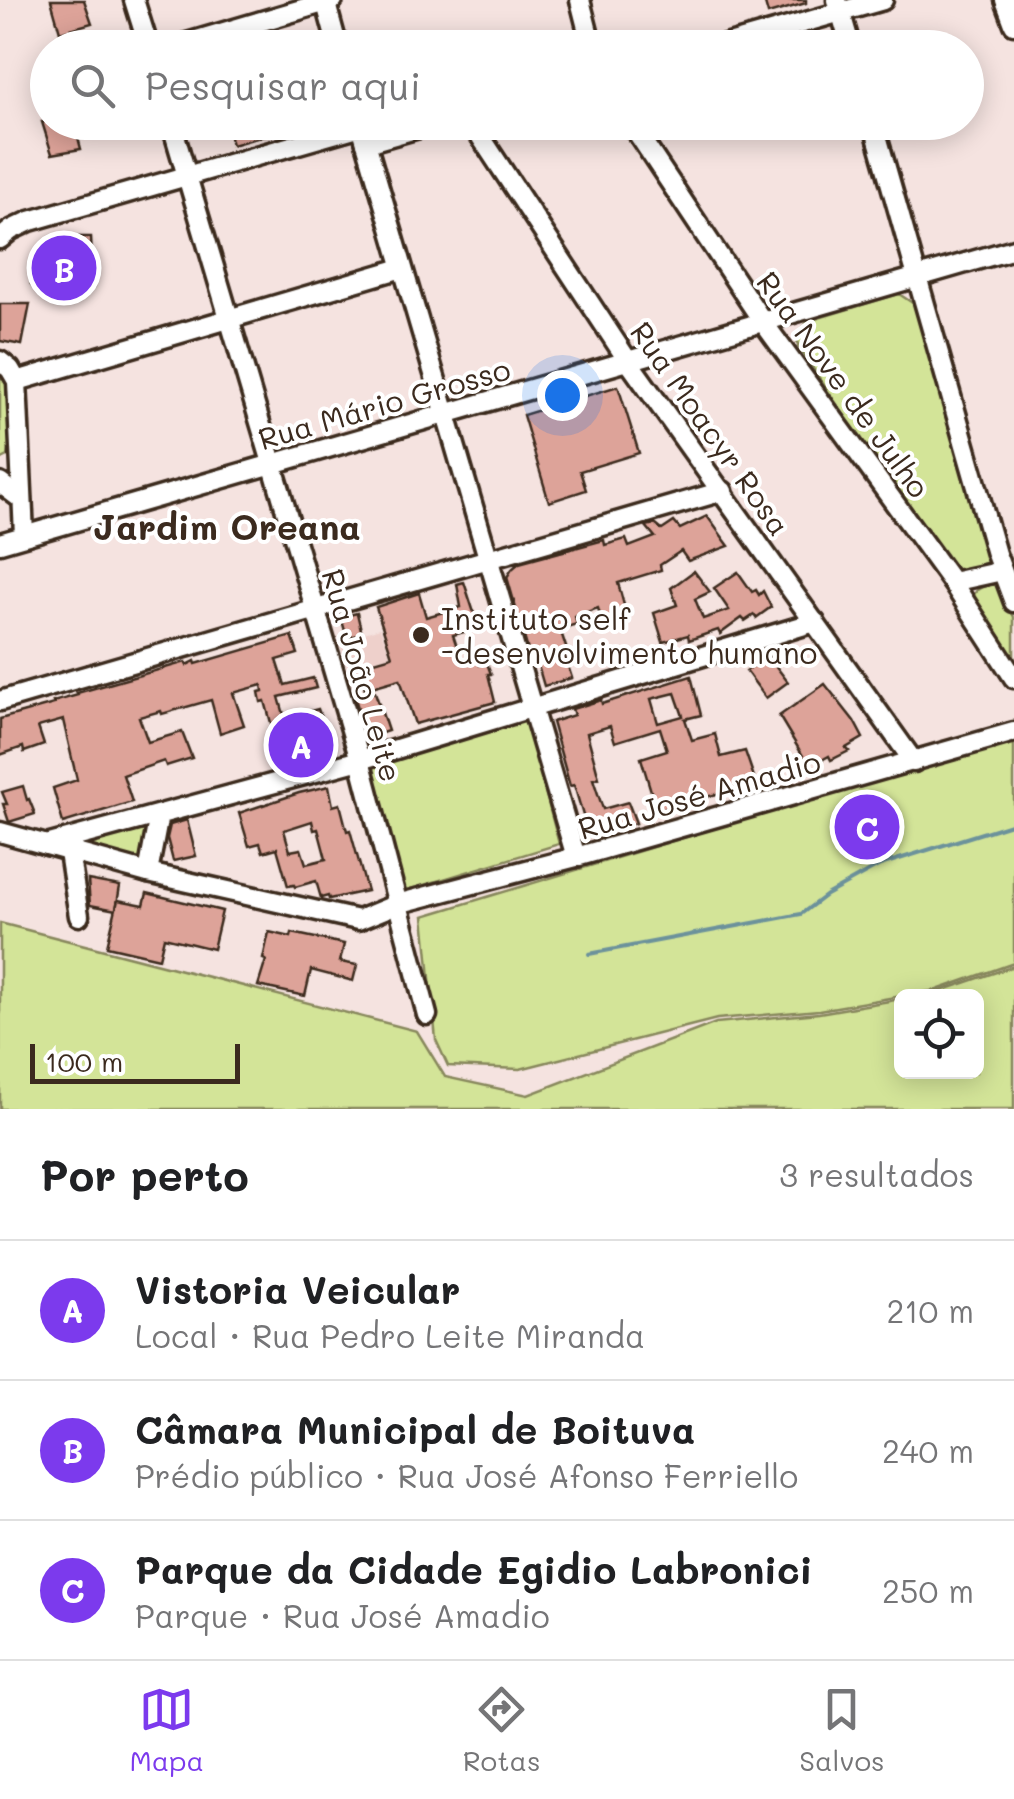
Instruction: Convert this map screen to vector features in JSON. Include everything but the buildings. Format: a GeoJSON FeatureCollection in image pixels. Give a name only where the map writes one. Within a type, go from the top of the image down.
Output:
{"type":"FeatureCollection","features":[{"type":"Feature","properties":{"kind":"street"},"geometry":{"type":"LineString","coordinates":[[134,0],[143,30]]}},
{"type":"Feature","properties":{"kind":"street"},"geometry":{"type":"LineString","coordinates":[[580,0],[588,30]]}},
{"type":"Feature","properties":{"kind":"street"},"geometry":{"type":"LineString","coordinates":[[769,30],[839,7],[883,0]]}},
{"type":"Feature","properties":{"kind":"street"},"geometry":{"type":"LineString","coordinates":[[1005,0],[1014,24]]}},
{"type":"Feature","properties":{"kind":"street"},"geometry":{"type":"LineString","coordinates":[[231,30],[328,1],[334,30]]}},
{"type":"Feature","properties":{"kind":"street","name":"Rua João Leite"},"geometry":{"type":"LineString","coordinates":[[176,140],[360,760],[427,1015]]}},
{"type":"Feature","properties":{"kind":"street"},"geometry":{"type":"LineString","coordinates":[[0,239],[30,221],[324,140]]}},
{"type":"Feature","properties":{"kind":"street"},"geometry":{"type":"LineString","coordinates":[[365,140],[576,857]]}},
{"type":"Feature","properties":{"kind":"street","name":"Rua Moacyr Rosa"},"geometry":{"type":"LineString","coordinates":[[482,140],[628,361],[914,762]]}},
{"type":"Feature","properties":{"kind":"street","name":"Rua Nove de Julho"},"geometry":{"type":"LineString","coordinates":[[642,140],[763,322],[952,582],[1014,678]]}},
{"type":"Feature","properties":{"kind":"street"},"geometry":{"type":"LineString","coordinates":[[878,140],[1002,572],[1014,602]]}},
{"type":"Feature","properties":{"kind":"street","name":"Rua Mário Grosso"},"geometry":{"type":"LineString","coordinates":[[0,543],[1014,249]]}},
{"type":"Feature","properties":{"kind":"street"},"geometry":{"type":"LineString","coordinates":[[17,381],[402,268]]}},
{"type":"Feature","properties":{"kind":"street"},"geometry":{"type":"LineString","coordinates":[[0,361],[17,381],[24,535]]}},
{"type":"Feature","properties":{"kind":"street"},"geometry":{"type":"LineString","coordinates":[[0,483],[21,500]]}},
{"type":"Feature","properties":{"kind":"street"},"geometry":{"type":"LineString","coordinates":[[0,701],[722,491]]}},
{"type":"Feature","properties":{"kind":"street"},"geometry":{"type":"LineString","coordinates":[[952,582],[1002,572]]}},
{"type":"Feature","properties":{"kind":"street"},"geometry":{"type":"LineString","coordinates":[[46,846],[360,760],[815,622]]}},
{"type":"Feature","properties":{"kind":"street","name":"Rua José Amadio"},"geometry":{"type":"LineString","coordinates":[[0,832],[148,873],[352,920],[397,904],[1014,732]]}},
{"type":"Feature","properties":{"kind":"street"},"geometry":{"type":"LineString","coordinates":[[148,873],[159,815]]}},
{"type":"Feature","properties":{"kind":"street"},"geometry":{"type":"LineString","coordinates":[[68,852],[79,916]]}},
{"type":"Feature","properties":{"kind":"shaded area"},"geometry":{"type":"Polygon","coordinates":[[[380,628],[390,655],[348,667],[339,641],[380,628]]]}},
{"type":"Feature","properties":{"kind":"green space"},"geometry":{"type":"Polygon","coordinates":[[[899,294],[919,312],[992,568],[954,573],[905,507],[798,346],[797,337],[808,321],[899,294]]]}},
{"type":"Feature","properties":{"kind":"green space"},"geometry":{"type":"Polygon","coordinates":[[[0,369],[9,386],[10,447],[8,456],[0,460],[0,369]]]}},
{"type":"Feature","properties":{"kind":"green space"},"geometry":{"type":"Polygon","coordinates":[[[997,585],[1014,617],[1014,668],[973,602],[977,590],[997,585]]]}},
{"type":"Feature","properties":{"kind":"green space"},"geometry":{"type":"Polygon","coordinates":[[[526,719],[559,844],[404,891],[371,765],[526,719]]]}},
{"type":"Feature","properties":{"kind":"green space"},"geometry":{"type":"Polygon","coordinates":[[[1014,738],[1014,963],[940,989],[894,989],[894,997],[819,1010],[717,1019],[520,1069],[448,1066],[436,1040],[424,916],[1014,738]]]}},
{"type":"Feature","properties":{"kind":"green space"},"geometry":{"type":"Polygon","coordinates":[[[152,822],[144,866],[67,845],[152,822]]]}},
{"type":"Feature","properties":{"kind":"green space"},"geometry":{"type":"Polygon","coordinates":[[[0,923],[417,1031],[445,1077],[528,1095],[716,1023],[819,1013],[894,1000],[894,1079],[984,1079],[984,989],[947,989],[1014,966],[1014,1109],[0,1109],[0,923]]]}},
{"type":"Feature","properties":{"kind":"waterway"},"geometry":{"type":"LineString","coordinates":[[589,954],[801,914],[880,865],[1014,823]]}},
{"type":"Feature","properties":{"kind":"place","name":"Câmara Municipal de Boituva"},"geometry":{"type":"Point","coordinates":[64,268]}},
{"type":"Feature","properties":{"kind":"place","name":"Instituto self -desenvolvimento humano"},"geometry":{"type":"Point","coordinates":[421,635]}},
{"type":"Feature","properties":{"kind":"place","name":"Vistoria Veicular"},"geometry":{"type":"Point","coordinates":[301,745]}},
{"type":"Feature","properties":{"kind":"place","name":"Parque da Cidade Egidio Labronici"},"geometry":{"type":"Point","coordinates":[867,827]}},
{"type":"Feature","properties":{"kind":"district","name":"Jardim Oreana"},"geometry":{"type":"Point","coordinates":[227,526]}}]}
